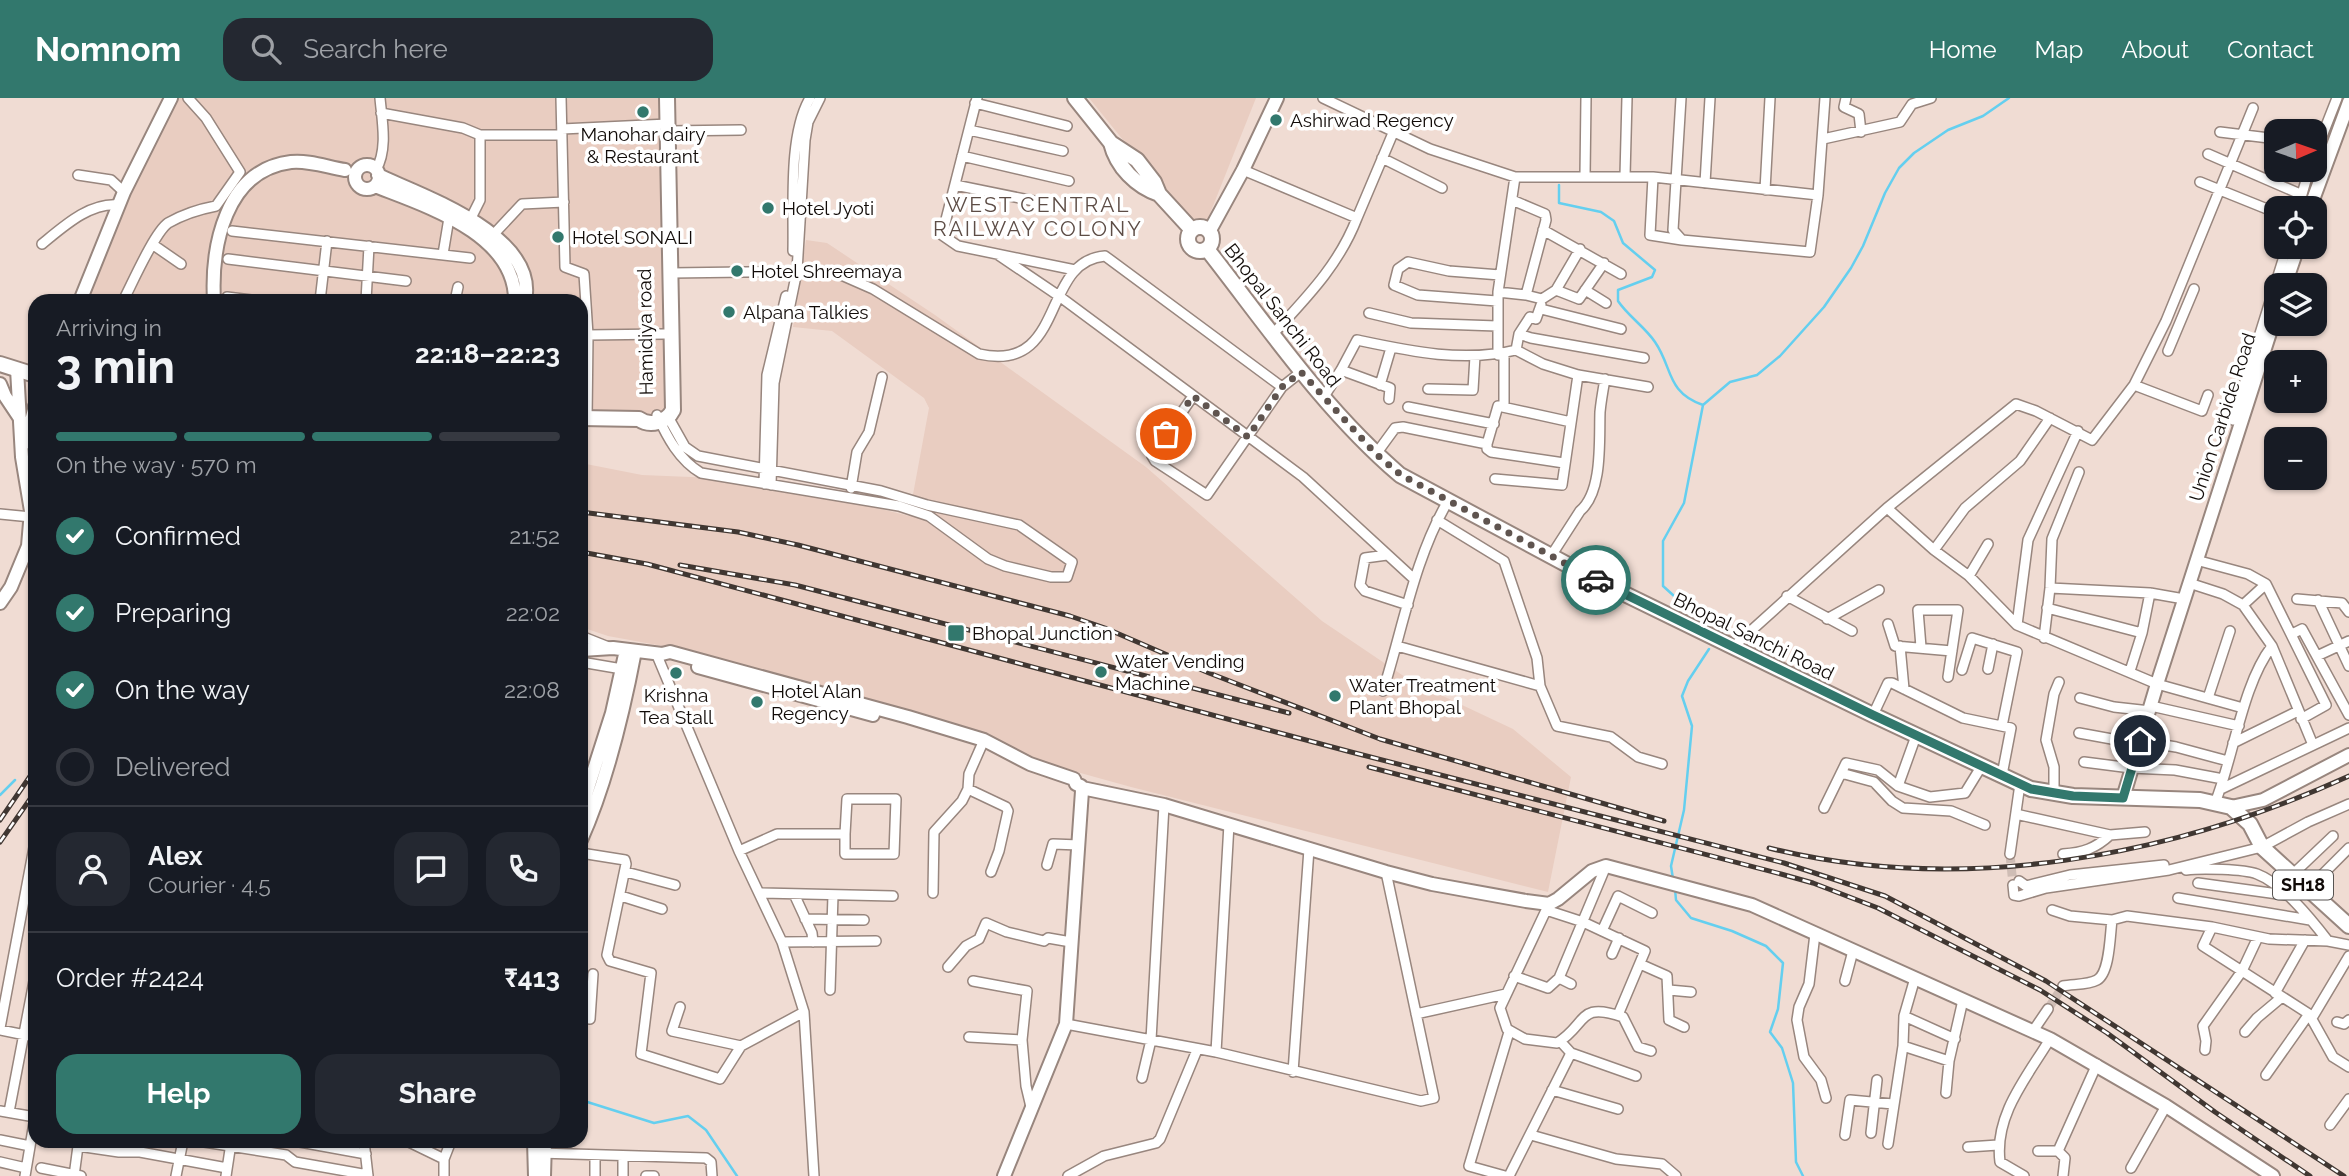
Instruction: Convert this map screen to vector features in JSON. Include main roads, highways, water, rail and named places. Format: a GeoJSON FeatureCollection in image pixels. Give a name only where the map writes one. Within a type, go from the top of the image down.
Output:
{"type":"FeatureCollection","features":[{"type":"Feature","properties":{"kind":"main road","name":"Hamidiya road"},"geometry":{"type":"LineString","coordinates":[[588,418],[639,419],[646,415],[662,416],[667,401],[665,126],[659,98]]}},
{"type":"Feature","properties":{"kind":"main road"},"geometry":{"type":"LineString","coordinates":[[665,126],[667,98]]}},
{"type":"Feature","properties":{"kind":"main road"},"geometry":{"type":"LineString","coordinates":[[1075,98],[1111,143],[1137,160],[1154,182],[1159,194],[1192,230]]}},
{"type":"Feature","properties":{"kind":"main road"},"geometry":{"type":"LineString","coordinates":[[1199,227],[1209,232],[1212,239],[1207,249],[1199,251],[1192,248],[1188,241],[1192,230],[1199,227]]}},
{"type":"Feature","properties":{"kind":"main road","name":"Bhopal Sanchi Road"},"geometry":{"type":"LineString","coordinates":[[1207,249],[1323,398],[1376,454],[1401,475],[1714,638],[2026,787],[2073,796],[2200,800],[2218,796],[2250,824],[2261,844],[2292,875],[2349,926]]}},
{"type":"Feature","properties":{"kind":"main road"},"geometry":{"type":"LineString","coordinates":[[662,416],[673,410],[674,402],[667,273]]}},
{"type":"Feature","properties":{"kind":"main road"},"geometry":{"type":"LineString","coordinates":[[0,364],[28,373]]}},
{"type":"Feature","properties":{"kind":"waterway"},"geometry":{"type":"LineString","coordinates":[[1710,624],[1663,586],[1663,541],[1684,503],[1703,405],[1730,382],[1757,375],[1780,356],[1824,307],[1863,246],[1885,193],[1899,168],[1914,153],[1948,130],[1983,116],[2009,98]]}},
{"type":"Feature","properties":{"kind":"waterway"},"geometry":{"type":"LineString","coordinates":[[1559,185],[1559,203],[1601,212],[1614,221],[1623,243],[1655,270],[1652,277],[1618,290],[1618,301],[1655,342],[1676,386],[1691,400],[1703,405]]}},
{"type":"Feature","properties":{"kind":"waterway"},"geometry":{"type":"LineString","coordinates":[[1673,879],[1671,866],[1684,810],[1692,726],[1682,696],[1688,681],[1709,649]]}},
{"type":"Feature","properties":{"kind":"waterway"},"geometry":{"type":"LineString","coordinates":[[0,795],[15,780]]}},
{"type":"Feature","properties":{"kind":"waterway"},"geometry":{"type":"LineString","coordinates":[[1675,889],[1676,900],[1691,918],[1732,931],[1766,946],[1783,963],[1778,1009],[1770,1032],[1782,1048],[1793,1083],[1796,1162],[1803,1176]]}},
{"type":"Feature","properties":{"kind":"waterway"},"geometry":{"type":"LineString","coordinates":[[588,1102],[654,1123],[688,1116],[706,1130],[737,1176]]}},
{"type":"Feature","properties":{"kind":"tunnel"},"geometry":{"type":"LineString","coordinates":[[2010,854],[2013,885]]}},
{"type":"Feature","properties":{"kind":"tunnel"},"geometry":{"type":"LineString","coordinates":[[2048,1009],[2063,986]]}},
{"type":"Feature","properties":{"kind":"railway"},"geometry":{"type":"LineString","coordinates":[[588,513],[738,532],[798,545],[1070,616],[1380,739],[1664,821]]}},
{"type":"Feature","properties":{"kind":"railway"},"geometry":{"type":"LineString","coordinates":[[588,553],[647,564],[1351,752],[1784,863],[1885,896],[2046,981],[2344,1176]]}},
{"type":"Feature","properties":{"kind":"railway"},"geometry":{"type":"LineString","coordinates":[[680,565],[795,585],[1289,713]]}},
{"type":"Feature","properties":{"kind":"railway"},"geometry":{"type":"LineString","coordinates":[[1369,767],[1781,874],[1878,908],[2040,990],[2107,1033],[2215,1112],[2310,1176]]}},
{"type":"Feature","properties":{"kind":"railway"},"geometry":{"type":"LineString","coordinates":[[1769,848],[1842,862],[1916,868],[1990,868],[2065,860],[2138,847],[2210,828],[2281,804],[2349,776]]}},
{"type":"Feature","properties":{"kind":"railway"},"geometry":{"type":"LineString","coordinates":[[0,820],[28,779]]}},
{"type":"Feature","properties":{"kind":"railway"},"geometry":{"type":"LineString","coordinates":[[0,842],[28,802]]}},
{"type":"Feature","properties":{"kind":"place","name":"Manohar dairy & Restaurant"},"geometry":{"type":"Point","coordinates":[643,112]}},
{"type":"Feature","properties":{"kind":"place","name":"Ashirwad Regency"},"geometry":{"type":"Point","coordinates":[1276,120]}},
{"type":"Feature","properties":{"kind":"place","name":"Hotel Jyoti"},"geometry":{"type":"Point","coordinates":[768,208]}},
{"type":"Feature","properties":{"kind":"place","name":"Hotel SONALI"},"geometry":{"type":"Point","coordinates":[558,237]}},
{"type":"Feature","properties":{"kind":"place","name":"Hotel Shreemaya"},"geometry":{"type":"Point","coordinates":[737,271]}},
{"type":"Feature","properties":{"kind":"place","name":"Alpana Talkies"},"geometry":{"type":"Point","coordinates":[729,312]}},
{"type":"Feature","properties":{"kind":"place","name":"Bhopal Junction"},"geometry":{"type":"Point","coordinates":[956,633]}},
{"type":"Feature","properties":{"kind":"place","name":"Water Vending Machine"},"geometry":{"type":"Point","coordinates":[1101,672]}},
{"type":"Feature","properties":{"kind":"place","name":"Krishna Tea Stall"},"geometry":{"type":"Point","coordinates":[676,673]}},
{"type":"Feature","properties":{"kind":"place","name":"Water Treatment Plant Bhopal"},"geometry":{"type":"Point","coordinates":[1335,696]}},
{"type":"Feature","properties":{"kind":"place","name":"Hotel Alan Regency"},"geometry":{"type":"Point","coordinates":[757,702]}},
{"type":"Feature","properties":{"kind":"district","name":"WEST CENTRAL RAILWAY COLONY"},"geometry":{"type":"Point","coordinates":[1038,217]}}]}
